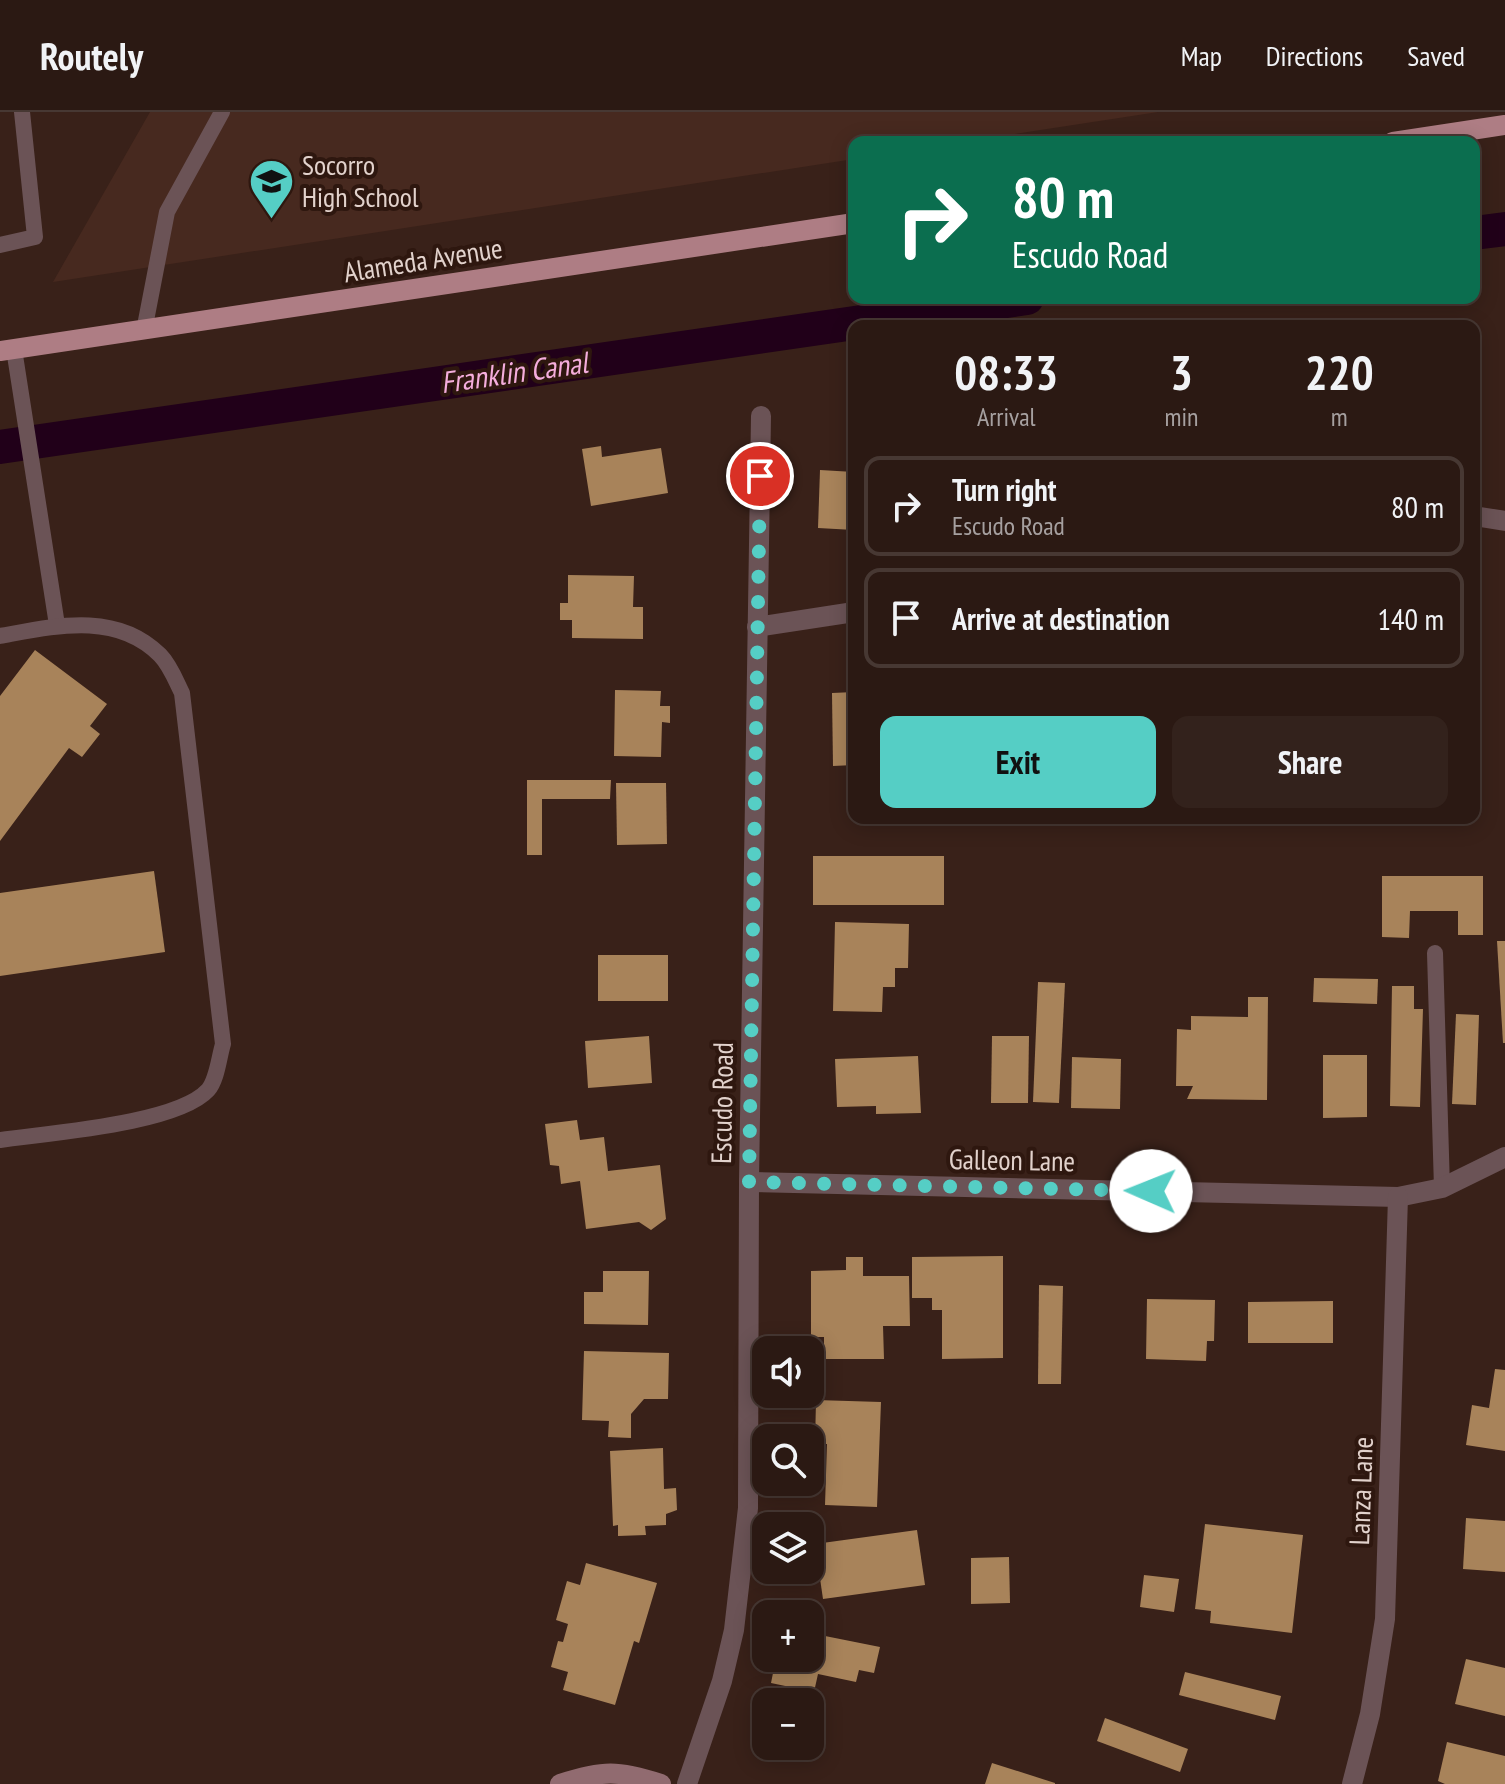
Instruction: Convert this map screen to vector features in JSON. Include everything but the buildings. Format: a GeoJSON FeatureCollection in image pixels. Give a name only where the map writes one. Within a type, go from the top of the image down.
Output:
{"type":"FeatureCollection","features":[{"type":"Feature","properties":{"kind":"main road"},"geometry":{"type":"LineString","coordinates":[[1433,136],[1505,125]]}},
{"type":"Feature","properties":{"kind":"main road","name":"Alameda Avenue"},"geometry":{"type":"LineString","coordinates":[[7,350],[848,224]]}},
{"type":"Feature","properties":{"kind":"street","name":"Escudo Road"},"geometry":{"type":"LineString","coordinates":[[687,1784],[722,1681],[731,1643],[748,1508],[749,1182],[761,416]]}},
{"type":"Feature","properties":{"kind":"street"},"geometry":{"type":"LineString","coordinates":[[1480,517],[1505,521]]}},
{"type":"Feature","properties":{"kind":"street"},"geometry":{"type":"LineString","coordinates":[[757,627],[848,613]]}},
{"type":"Feature","properties":{"kind":"street","name":"Galleon Lane"},"geometry":{"type":"LineString","coordinates":[[749,1182],[1398,1197],[1442,1188],[1505,1157]]}},
{"type":"Feature","properties":{"kind":"street","name":"Lanza Lane"},"geometry":{"type":"LineString","coordinates":[[1352,1784],[1370,1714],[1385,1619],[1398,1197]]}},
{"type":"Feature","properties":{"kind":"street"},"geometry":{"type":"LineString","coordinates":[[560,1784],[615,1771],[661,1784]]}},
{"type":"Feature","properties":{"kind":"lane"},"geometry":{"type":"LineString","coordinates":[[0,245],[35,237],[22,112]]}},
{"type":"Feature","properties":{"kind":"lane"},"geometry":{"type":"LineString","coordinates":[[144,331],[167,212],[222,112]]}},
{"type":"Feature","properties":{"kind":"lane"},"geometry":{"type":"LineString","coordinates":[[7,350],[57,625]]}},
{"type":"Feature","properties":{"kind":"lane"},"geometry":{"type":"LineString","coordinates":[[0,636],[57,625],[105,624],[138,638],[162,657],[182,693],[223,1044],[209,1089],[188,1105],[157,1117],[0,1140]]}},
{"type":"Feature","properties":{"kind":"lane"},"geometry":{"type":"LineString","coordinates":[[1435,953],[1442,1188]]}},
{"type":"Feature","properties":{"kind":"shaded area","name":"Socorro High School"},"geometry":{"type":"Polygon","coordinates":[[[150,112],[1158,112],[1002,136],[848,136],[848,160],[53,282],[150,112]]]}},
{"type":"Feature","properties":{"kind":"waterway","name":"Franklin Canal"},"geometry":{"type":"LineString","coordinates":[[1480,232],[1505,229]]}},
{"type":"Feature","properties":{"kind":"waterway","name":"Franklin Canal"},"geometry":{"type":"LineString","coordinates":[[875,320],[986,304]]}},
{"type":"Feature","properties":{"kind":"waterway","name":"Franklin Canal"},"geometry":{"type":"LineString","coordinates":[[0,447],[848,324]]}},
{"type":"Feature","properties":{"kind":"place","name":"Socorro High School"},"geometry":{"type":"Point","coordinates":[271,220]}},
{"type":"Feature","properties":{"kind":"route"},"geometry":{"type":"LineString","coordinates":[[760,476],[749,1182],[1151,1191]]}}]}
